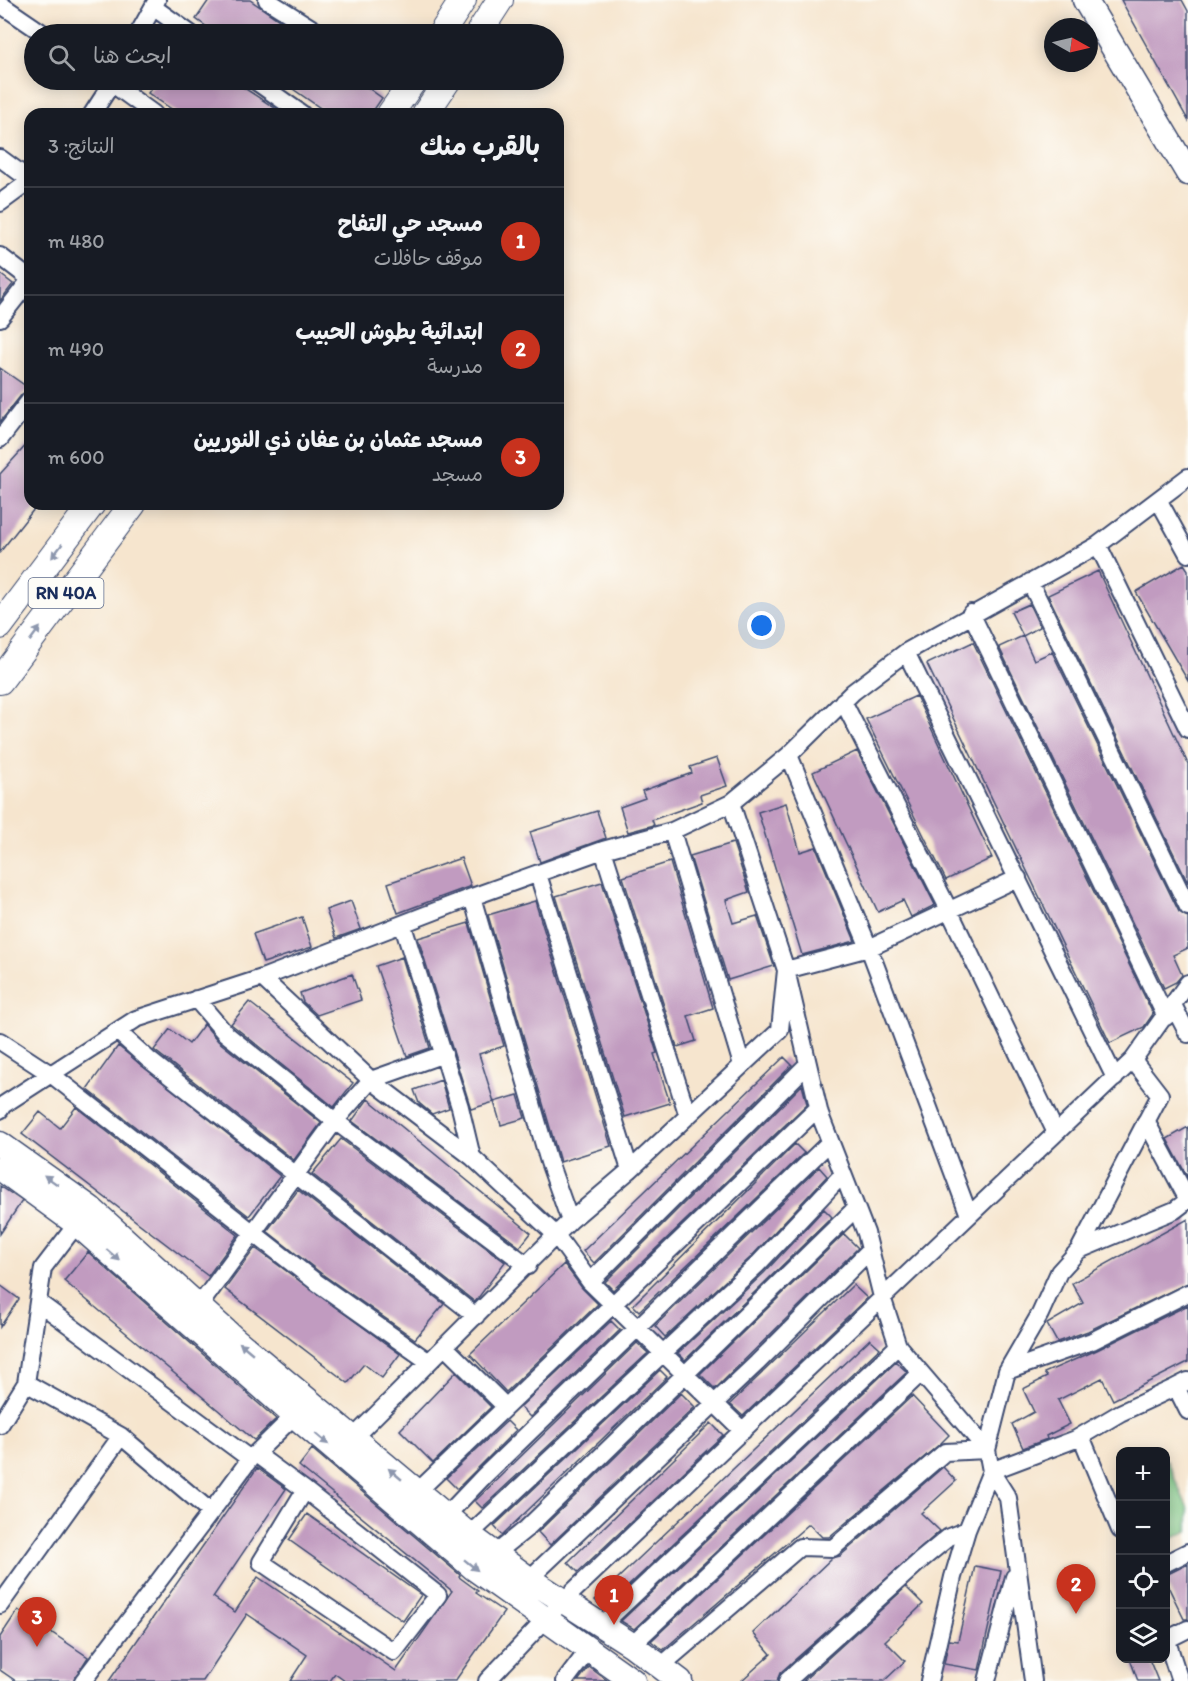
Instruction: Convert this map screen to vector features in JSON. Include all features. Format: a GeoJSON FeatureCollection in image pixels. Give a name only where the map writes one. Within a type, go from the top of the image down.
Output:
{"type":"FeatureCollection","features":[{"type":"Feature","properties":{"kind":"main road"},"geometry":{"type":"LineString","coordinates":[[447,24],[463,0]]}},
{"type":"Feature","properties":{"kind":"main road"},"geometry":{"type":"LineString","coordinates":[[484,24],[500,0]]}},
{"type":"Feature","properties":{"kind":"main road"},"geometry":{"type":"LineString","coordinates":[[1085,0],[1188,173]]}},
{"type":"Feature","properties":{"kind":"main road"},"geometry":{"type":"LineString","coordinates":[[393,108],[401,90]]}},
{"type":"Feature","properties":{"kind":"main road"},"geometry":{"type":"LineString","coordinates":[[429,108],[441,90]]}},
{"type":"Feature","properties":{"kind":"main road","name":"RN 40A"},"geometry":{"type":"LineString","coordinates":[[0,626],[87,510]]}},
{"type":"Feature","properties":{"kind":"main road","name":"RN 40A"},"geometry":{"type":"LineString","coordinates":[[0,681],[128,510]]}},
{"type":"Feature","properties":{"kind":"main road"},"geometry":{"type":"LineString","coordinates":[[0,1144],[302,1409],[475,1569],[633,1681]]}},
{"type":"Feature","properties":{"kind":"main road"},"geometry":{"type":"LineString","coordinates":[[0,1168],[83,1216],[199,1306],[302,1409],[353,1438],[469,1535],[529,1579],[632,1645],[680,1681]]}},
{"type":"Feature","properties":{"kind":"street"},"geometry":{"type":"LineString","coordinates":[[267,0],[305,24]]}},
{"type":"Feature","properties":{"kind":"street"},"geometry":{"type":"LineString","coordinates":[[143,24],[155,3],[179,24]]}},
{"type":"Feature","properties":{"kind":"street"},"geometry":{"type":"LineString","coordinates":[[5,4],[31,24]]}},
{"type":"Feature","properties":{"kind":"street"},"geometry":{"type":"LineString","coordinates":[[95,108],[106,90]]}},
{"type":"Feature","properties":{"kind":"street"},"geometry":{"type":"LineString","coordinates":[[123,90],[146,108]]}},
{"type":"Feature","properties":{"kind":"street"},"geometry":{"type":"LineString","coordinates":[[268,90],[294,108]]}},
{"type":"Feature","properties":{"kind":"street"},"geometry":{"type":"LineString","coordinates":[[0,158],[24,176]]}},
{"type":"Feature","properties":{"kind":"street"},"geometry":{"type":"LineString","coordinates":[[0,202],[24,185]]}},
{"type":"Feature","properties":{"kind":"street"},"geometry":{"type":"LineString","coordinates":[[0,256],[24,274]]}},
{"type":"Feature","properties":{"kind":"street"},"geometry":{"type":"LineString","coordinates":[[0,318],[24,287]]}},
{"type":"Feature","properties":{"kind":"street"},"geometry":{"type":"LineString","coordinates":[[0,439],[24,408]]}},
{"type":"Feature","properties":{"kind":"street"},"geometry":{"type":"LineString","coordinates":[[0,1110],[3,1105],[136,1019],[262,978],[403,926],[472,897],[603,850],[672,831],[731,803],[789,755],[843,701],[906,652],[971,613],[1098,545],[1188,477]]}},
{"type":"Feature","properties":{"kind":"street"},"geometry":{"type":"LineString","coordinates":[[1159,501],[1188,554]]}},
{"type":"Feature","properties":{"kind":"street"},"geometry":{"type":"LineString","coordinates":[[1098,545],[1188,729]]}},
{"type":"Feature","properties":{"kind":"street"},"geometry":{"type":"LineString","coordinates":[[1030,582],[1188,906]]}},
{"type":"Feature","properties":{"kind":"street"},"geometry":{"type":"LineString","coordinates":[[971,613],[1170,1012],[1188,1034]]}},
{"type":"Feature","properties":{"kind":"street"},"geometry":{"type":"LineString","coordinates":[[906,652],[1115,1078]]}},
{"type":"Feature","properties":{"kind":"street"},"geometry":{"type":"LineString","coordinates":[[843,701],[950,912],[1056,1133]]}},
{"type":"Feature","properties":{"kind":"street"},"geometry":{"type":"LineString","coordinates":[[789,755],[869,948],[969,1215]]}},
{"type":"Feature","properties":{"kind":"street"},"geometry":{"type":"LineString","coordinates":[[731,803],[786,970],[818,1107],[856,1208],[898,1346],[987,1450]]}},
{"type":"Feature","properties":{"kind":"street"},"geometry":{"type":"LineString","coordinates":[[672,831],[742,1065]]}},
{"type":"Feature","properties":{"kind":"street"},"geometry":{"type":"LineString","coordinates":[[603,850],[688,1116]]}},
{"type":"Feature","properties":{"kind":"street"},"geometry":{"type":"LineString","coordinates":[[538,874],[630,1170]]}},
{"type":"Feature","properties":{"kind":"street"},"geometry":{"type":"LineString","coordinates":[[786,970],[869,948],[950,912],[1018,878]]}},
{"type":"Feature","properties":{"kind":"street"},"geometry":{"type":"LineString","coordinates":[[472,897],[549,1162],[570,1221]]}},
{"type":"Feature","properties":{"kind":"street"},"geometry":{"type":"LineString","coordinates":[[403,926],[444,1054],[472,1158]]}},
{"type":"Feature","properties":{"kind":"street"},"geometry":{"type":"LineString","coordinates":[[353,1438],[528,1266],[570,1221],[630,1170],[780,1030],[786,970]]}},
{"type":"Feature","properties":{"kind":"street"},"geometry":{"type":"LineString","coordinates":[[262,978],[371,1080],[472,1158],[556,1235],[590,1282],[743,1431]]}},
{"type":"Feature","properties":{"kind":"street"},"geometry":{"type":"LineString","coordinates":[[487,1681],[563,1601],[1115,1078],[1133,1060],[1170,1012],[1188,983]]}},
{"type":"Feature","properties":{"kind":"street"},"geometry":{"type":"LineString","coordinates":[[196,999],[225,1033],[334,1121],[528,1266]]}},
{"type":"Feature","properties":{"kind":"street"},"geometry":{"type":"LineString","coordinates":[[117,1031],[148,1059],[476,1316]]}},
{"type":"Feature","properties":{"kind":"street"},"geometry":{"type":"LineString","coordinates":[[0,1041],[52,1075],[253,1233],[429,1362]]}},
{"type":"Feature","properties":{"kind":"street"},"geometry":{"type":"LineString","coordinates":[[199,1306],[334,1121],[371,1080],[444,1054]]}},
{"type":"Feature","properties":{"kind":"street"},"geometry":{"type":"LineString","coordinates":[[1033,1681],[1008,1498],[991,1471],[987,1450],[1007,1371],[1040,1314],[1059,1272],[1078,1250],[1160,1095],[1133,1060]]}},
{"type":"Feature","properties":{"kind":"street"},"geometry":{"type":"LineString","coordinates":[[590,1282],[807,1065]]}},
{"type":"Feature","properties":{"kind":"street"},"geometry":{"type":"LineString","coordinates":[[417,1492],[818,1107]]}},
{"type":"Feature","properties":{"kind":"street"},"geometry":{"type":"LineString","coordinates":[[1078,1250],[1175,1210],[1188,1200],[1146,1121]]}},
{"type":"Feature","properties":{"kind":"street"},"geometry":{"type":"LineString","coordinates":[[446,1516],[484,1476],[830,1142]]}},
{"type":"Feature","properties":{"kind":"street"},"geometry":{"type":"LineString","coordinates":[[469,1535],[756,1265],[843,1174]]}},
{"type":"Feature","properties":{"kind":"street"},"geometry":{"type":"LineString","coordinates":[[495,1554],[526,1530],[856,1208]]}},
{"type":"Feature","properties":{"kind":"street"},"geometry":{"type":"LineString","coordinates":[[0,1425],[26,1383],[43,1268],[83,1216]]}},
{"type":"Feature","properties":{"kind":"street"},"geometry":{"type":"LineString","coordinates":[[529,1579],[715,1403],[870,1250]]}},
{"type":"Feature","properties":{"kind":"street"},"geometry":{"type":"LineString","coordinates":[[1007,1371],[1092,1341],[1188,1293]]}},
{"type":"Feature","properties":{"kind":"street"},"geometry":{"type":"LineString","coordinates":[[38,1302],[253,1457],[305,1490],[438,1594],[394,1652],[261,1562],[305,1490]]}},
{"type":"Feature","properties":{"kind":"street"},"geometry":{"type":"LineString","coordinates":[[602,1625],[898,1346]]}},
{"type":"Feature","properties":{"kind":"street"},"geometry":{"type":"LineString","coordinates":[[445,1347],[506,1407]]}},
{"type":"Feature","properties":{"kind":"street"},"geometry":{"type":"LineString","coordinates":[[632,1645],[920,1374]]}},
{"type":"Feature","properties":{"kind":"street"},"geometry":{"type":"LineString","coordinates":[[26,1383],[120,1436],[211,1512]]}},
{"type":"Feature","properties":{"kind":"street"},"geometry":{"type":"LineString","coordinates":[[929,1681],[953,1577],[967,1530],[991,1471],[1081,1436],[1120,1413],[1182,1384],[1188,1411]]}},
{"type":"Feature","properties":{"kind":"street"},"geometry":{"type":"LineString","coordinates":[[82,1681],[253,1457],[302,1409]]}},
{"type":"Feature","properties":{"kind":"street"},"geometry":{"type":"LineString","coordinates":[[0,1605],[120,1436]]}},
{"type":"Feature","properties":{"kind":"street"},"geometry":{"type":"LineString","coordinates":[[1081,1436],[1116,1520]]}},
{"type":"Feature","properties":{"kind":"street"},"geometry":{"type":"LineString","coordinates":[[661,1666],[800,1547],[833,1548],[945,1452],[987,1450]]}},
{"type":"Feature","properties":{"kind":"street"},"geometry":{"type":"LineString","coordinates":[[787,1681],[921,1560],[949,1537],[967,1530]]}},
{"type":"Feature","properties":{"kind":"street"},"geometry":{"type":"LineString","coordinates":[[1170,1561],[1188,1552]]}},
{"type":"Feature","properties":{"kind":"street"},"geometry":{"type":"LineString","coordinates":[[987,1681],[1017,1569]]}},
{"type":"Feature","properties":{"kind":"street"},"geometry":{"type":"LineString","coordinates":[[1170,1637],[1188,1629]]}},
{"type":"Feature","properties":{"kind":"street"},"geometry":{"type":"LineString","coordinates":[[565,1681],[589,1648]]}},
{"type":"Feature","properties":{"kind":"street"},"geometry":{"type":"LineString","coordinates":[[1170,1651],[1180,1681]]}},
{"type":"Feature","properties":{"kind":"green space"},"geometry":{"type":"Polygon","coordinates":[[[1170,1468],[1188,1509],[1188,1531],[1170,1539],[1170,1468]]]}},
{"type":"Feature","properties":{"kind":"building"},"geometry":{"type":"Polygon","coordinates":[[[209,0],[250,0],[285,24],[203,24],[196,19],[209,0]]]}},
{"type":"Feature","properties":{"kind":"building"},"geometry":{"type":"Polygon","coordinates":[[[1121,0],[1182,0],[1188,11],[1188,120],[1121,0]]]}},
{"type":"Feature","properties":{"kind":"building"},"geometry":{"type":"Polygon","coordinates":[[[150,90],[247,90],[275,108],[170,108],[148,93],[150,90]]]}},
{"type":"Feature","properties":{"kind":"building"},"geometry":{"type":"Polygon","coordinates":[[[294,90],[371,90],[382,98],[375,108],[320,108],[294,90]]]}},
{"type":"Feature","properties":{"kind":"building"},"geometry":{"type":"Polygon","coordinates":[[[0,274],[13,284],[0,301],[0,274]]]}},
{"type":"Feature","properties":{"kind":"building"},"geometry":{"type":"Polygon","coordinates":[[[0,368],[24,385],[24,393],[0,422],[0,368]]]}},
{"type":"Feature","properties":{"kind":"building"},"geometry":{"type":"Polygon","coordinates":[[[24,448],[24,510],[33,510],[0,552],[0,474],[24,448]]]}},
{"type":"Feature","properties":{"kind":"building"},"geometry":{"type":"Polygon","coordinates":[[[1184,564],[1188,570],[1188,681],[1136,592],[1184,564]]]}},
{"type":"Feature","properties":{"kind":"building"},"geometry":{"type":"Polygon","coordinates":[[[1098,571],[1188,764],[1188,883],[1048,595],[1098,571]]]}},
{"type":"Feature","properties":{"kind":"building"},"geometry":{"type":"Polygon","coordinates":[[[1029,604],[1040,627],[1023,636],[1011,612],[1029,604]]]}},
{"type":"Feature","properties":{"kind":"building"},"geometry":{"type":"Polygon","coordinates":[[[1023,636],[1034,660],[1052,652],[1179,912],[1188,917],[1188,948],[1173,955],[1182,975],[1176,982],[1164,988],[999,647],[1023,636]]]}},
{"type":"Feature","properties":{"kind":"building"},"geometry":{"type":"Polygon","coordinates":[[[973,642],[1153,1014],[1144,1027],[1110,1043],[927,664],[973,642]]]}},
{"type":"Feature","properties":{"kind":"building"},"geometry":{"type":"Polygon","coordinates":[[[916,696],[992,858],[946,880],[866,719],[916,696]]]}},
{"type":"Feature","properties":{"kind":"building"},"geometry":{"type":"Polygon","coordinates":[[[857,751],[935,905],[911,917],[903,900],[878,912],[813,772],[857,751]]]}},
{"type":"Feature","properties":{"kind":"building"},"geometry":{"type":"Polygon","coordinates":[[[717,758],[727,786],[700,795],[702,802],[652,820],[654,825],[628,832],[620,807],[645,798],[642,791],[692,773],[690,767],[717,758]]]}},
{"type":"Feature","properties":{"kind":"building"},"geometry":{"type":"Polygon","coordinates":[[[786,803],[800,852],[816,847],[855,941],[802,955],[758,812],[786,803]]]}},
{"type":"Feature","properties":{"kind":"building"},"geometry":{"type":"Polygon","coordinates":[[[597,811],[606,838],[540,862],[530,832],[597,811]]]}},
{"type":"Feature","properties":{"kind":"building"},"geometry":{"type":"Polygon","coordinates":[[[733,843],[749,892],[726,900],[733,923],[757,916],[774,966],[728,980],[690,856],[733,843]]]}},
{"type":"Feature","properties":{"kind":"building"},"geometry":{"type":"Polygon","coordinates":[[[461,858],[471,886],[398,913],[388,883],[461,858]]]}},
{"type":"Feature","properties":{"kind":"building"},"geometry":{"type":"Polygon","coordinates":[[[670,862],[713,1008],[688,1016],[696,1041],[677,1047],[623,877],[670,862]]]}},
{"type":"Feature","properties":{"kind":"building"},"geometry":{"type":"Polygon","coordinates":[[[602,882],[657,1053],[654,1054],[670,1103],[625,1117],[556,896],[602,882]]]}},
{"type":"Feature","properties":{"kind":"building"},"geometry":{"type":"Polygon","coordinates":[[[351,901],[361,929],[336,938],[326,910],[351,901]]]}},
{"type":"Feature","properties":{"kind":"building"},"geometry":{"type":"Polygon","coordinates":[[[535,901],[611,1146],[560,1162],[488,915],[535,901]]]}},
{"type":"Feature","properties":{"kind":"building"},"geometry":{"type":"Polygon","coordinates":[[[302,917],[312,947],[263,963],[253,934],[302,917]]]}},
{"type":"Feature","properties":{"kind":"building"},"geometry":{"type":"Polygon","coordinates":[[[469,923],[504,1046],[479,1054],[494,1102],[471,1109],[418,938],[469,923]]]}},
{"type":"Feature","properties":{"kind":"building"},"geometry":{"type":"Polygon","coordinates":[[[402,957],[430,1048],[407,1056],[376,966],[402,957]]]}},
{"type":"Feature","properties":{"kind":"building"},"geometry":{"type":"Polygon","coordinates":[[[352,974],[361,1000],[317,1015],[303,1002],[300,993],[352,974]]]}},
{"type":"Feature","properties":{"kind":"building"},"geometry":{"type":"Polygon","coordinates":[[[249,1002],[353,1083],[334,1107],[231,1024],[249,1002]]]}},
{"type":"Feature","properties":{"kind":"building"},"geometry":{"type":"Polygon","coordinates":[[[204,1024],[218,1041],[321,1123],[294,1160],[154,1050],[170,1029],[189,1044],[204,1024]]]}},
{"type":"Feature","properties":{"kind":"building"},"geometry":{"type":"Polygon","coordinates":[[[118,1046],[280,1176],[249,1216],[87,1089],[118,1046]]]}},
{"type":"Feature","properties":{"kind":"building"},"geometry":{"type":"Polygon","coordinates":[[[784,1057],[792,1065],[594,1263],[583,1251],[784,1057]]]}},
{"type":"Feature","properties":{"kind":"building"},"geometry":{"type":"Polygon","coordinates":[[[441,1080],[449,1108],[432,1114],[419,1103],[414,1090],[441,1080]]]}},
{"type":"Feature","properties":{"kind":"building"},"geometry":{"type":"Polygon","coordinates":[[[802,1085],[807,1104],[613,1290],[605,1282],[802,1085]]]}},
{"type":"Feature","properties":{"kind":"building"},"geometry":{"type":"Polygon","coordinates":[[[518,1095],[525,1118],[501,1125],[494,1102],[518,1095]]]}},
{"type":"Feature","properties":{"kind":"building"},"geometry":{"type":"Polygon","coordinates":[[[368,1099],[531,1233],[520,1247],[352,1121],[368,1099]]]}},
{"type":"Feature","properties":{"kind":"building"},"geometry":{"type":"Polygon","coordinates":[[[76,1107],[238,1235],[208,1276],[22,1134],[40,1112],[60,1128],[76,1107]]]}},
{"type":"Feature","properties":{"kind":"building"},"geometry":{"type":"Polygon","coordinates":[[[1188,1127],[1188,1178],[1167,1139],[1188,1127]]]}},
{"type":"Feature","properties":{"kind":"building"},"geometry":{"type":"Polygon","coordinates":[[[341,1139],[505,1262],[475,1302],[312,1174],[341,1139]]]}},
{"type":"Feature","properties":{"kind":"building"},"geometry":{"type":"Polygon","coordinates":[[[795,1144],[804,1153],[639,1311],[633,1305],[795,1144]]]}},
{"type":"Feature","properties":{"kind":"building"},"geometry":{"type":"Polygon","coordinates":[[[819,1167],[827,1176],[750,1258],[665,1337],[655,1326],[819,1167]]]}},
{"type":"Feature","properties":{"kind":"building"},"geometry":{"type":"Polygon","coordinates":[[[0,1186],[22,1201],[0,1234],[0,1186]]]}},
{"type":"Feature","properties":{"kind":"building"},"geometry":{"type":"Polygon","coordinates":[[[298,1190],[444,1304],[415,1339],[322,1274],[267,1231],[298,1190]]]}},
{"type":"Feature","properties":{"kind":"building"},"geometry":{"type":"Polygon","coordinates":[[[824,1209],[832,1217],[685,1360],[678,1353],[764,1273],[824,1209]]]}},
{"type":"Feature","properties":{"kind":"building"},"geometry":{"type":"Polygon","coordinates":[[[1188,1219],[1188,1283],[1088,1331],[1057,1342],[1047,1324],[1083,1303],[1072,1283],[1188,1219]]]}},
{"type":"Feature","properties":{"kind":"building"},"geometry":{"type":"Polygon","coordinates":[[[844,1234],[858,1248],[715,1389],[700,1374],[844,1234]]]}},
{"type":"Feature","properties":{"kind":"building"},"geometry":{"type":"Polygon","coordinates":[[[255,1248],[400,1354],[382,1378],[364,1364],[348,1383],[225,1289],[255,1248]]]}},
{"type":"Feature","properties":{"kind":"building"},"geometry":{"type":"Polygon","coordinates":[[[88,1252],[276,1419],[254,1440],[64,1281],[88,1252]]]}},
{"type":"Feature","properties":{"kind":"building"},"geometry":{"type":"Polygon","coordinates":[[[564,1264],[582,1288],[598,1304],[506,1392],[470,1354],[564,1264]]]}},
{"type":"Feature","properties":{"kind":"building"},"geometry":{"type":"Polygon","coordinates":[[[0,1285],[19,1299],[0,1327],[0,1285]]]}},
{"type":"Feature","properties":{"kind":"building"},"geometry":{"type":"Polygon","coordinates":[[[853,1285],[867,1298],[743,1416],[730,1404],[853,1285]]]}},
{"type":"Feature","properties":{"kind":"building"},"geometry":{"type":"Polygon","coordinates":[[[1188,1305],[1188,1362],[1113,1400],[1102,1378],[1058,1400],[1070,1424],[1046,1436],[1047,1439],[1023,1448],[1012,1424],[1034,1412],[1023,1389],[1047,1377],[1044,1373],[1097,1350],[1188,1305]]]}},
{"type":"Feature","properties":{"kind":"building"},"geometry":{"type":"Polygon","coordinates":[[[611,1321],[620,1330],[530,1417],[520,1407],[611,1321]]]}},
{"type":"Feature","properties":{"kind":"building"},"geometry":{"type":"Polygon","coordinates":[[[870,1339],[880,1348],[604,1609],[595,1600],[870,1339]]]}},
{"type":"Feature","properties":{"kind":"building"},"geometry":{"type":"Polygon","coordinates":[[[637,1343],[648,1353],[482,1508],[475,1501],[637,1343]]]}},
{"type":"Feature","properties":{"kind":"building"},"geometry":{"type":"Polygon","coordinates":[[[896,1362],[907,1372],[634,1629],[621,1621],[896,1362]]]}},
{"type":"Feature","properties":{"kind":"building"},"geometry":{"type":"Polygon","coordinates":[[[660,1370],[667,1377],[502,1535],[494,1526],[660,1370]]]}},
{"type":"Feature","properties":{"kind":"building"},"geometry":{"type":"Polygon","coordinates":[[[456,1372],[491,1407],[433,1463],[400,1430],[456,1372]]]}},
{"type":"Feature","properties":{"kind":"building"},"geometry":{"type":"Polygon","coordinates":[[[681,1393],[695,1407],[550,1545],[538,1532],[681,1393]]]}},
{"type":"Feature","properties":{"kind":"building"},"geometry":{"type":"Polygon","coordinates":[[[912,1396],[949,1435],[941,1443],[829,1537],[822,1537],[809,1524],[663,1650],[651,1641],[912,1396]]]}},
{"type":"Feature","properties":{"kind":"building"},"geometry":{"type":"Polygon","coordinates":[[[507,1421],[516,1430],[457,1489],[446,1478],[507,1421]]]}},
{"type":"Feature","properties":{"kind":"building"},"geometry":{"type":"Polygon","coordinates":[[[711,1423],[723,1435],[578,1572],[568,1562],[711,1423]]]}},
{"type":"Feature","properties":{"kind":"building"},"geometry":{"type":"Polygon","coordinates":[[[312,1449],[460,1575],[459,1577],[478,1591],[476,1593],[504,1612],[455,1681],[345,1681],[335,1674],[330,1681],[290,1681],[307,1655],[247,1614],[203,1681],[109,1681],[257,1468],[286,1489],[213,1597],[235,1612],[258,1577],[396,1671],[452,1591],[299,1466],[312,1449]]]}},
{"type":"Feature","properties":{"kind":"building"},"geometry":{"type":"Polygon","coordinates":[[[943,1467],[956,1481],[921,1513],[940,1531],[780,1673],[777,1681],[741,1681],[771,1654],[753,1633],[832,1558],[840,1556],[943,1467]]]}},
{"type":"Feature","properties":{"kind":"building"},"geometry":{"type":"Polygon","coordinates":[[[307,1514],[421,1595],[403,1621],[289,1540],[307,1514]]]}},
{"type":"Feature","properties":{"kind":"building"},"geometry":{"type":"Polygon","coordinates":[[[1188,1564],[1188,1619],[1184,1619],[1170,1590],[1170,1573],[1188,1564]]]}},
{"type":"Feature","properties":{"kind":"building"},"geometry":{"type":"Polygon","coordinates":[[[975,1566],[1001,1571],[979,1670],[944,1664],[949,1640],[958,1641],[975,1566]]]}},
{"type":"Feature","properties":{"kind":"building"},"geometry":{"type":"Polygon","coordinates":[[[906,1587],[923,1604],[885,1641],[905,1661],[884,1681],[803,1681],[906,1587]]]}},
{"type":"Feature","properties":{"kind":"building"},"geometry":{"type":"Polygon","coordinates":[[[18,1610],[88,1657],[73,1681],[16,1681],[0,1670],[0,1637],[18,1610]]]}},
{"type":"Feature","properties":{"kind":"building"},"geometry":{"type":"Polygon","coordinates":[[[1131,1663],[1151,1663],[1158,1681],[1138,1681],[1131,1663]]]}},
{"type":"Feature","properties":{"kind":"building"},"geometry":{"type":"Polygon","coordinates":[[[589,1667],[608,1681],[578,1681],[589,1667]]]}},
{"type":"Feature","properties":{"kind":"place","name":"ابتدائية يطوش الحبيب"},"geometry":{"type":"Point","coordinates":[1076,1614]}},
{"type":"Feature","properties":{"kind":"place","name":"مسجد حي التفاح"},"geometry":{"type":"Point","coordinates":[614,1625]}},
{"type":"Feature","properties":{"kind":"place","name":"مسجد عثمان بن عفان ذي النوريين"},"geometry":{"type":"Point","coordinates":[37,1647]}}]}
